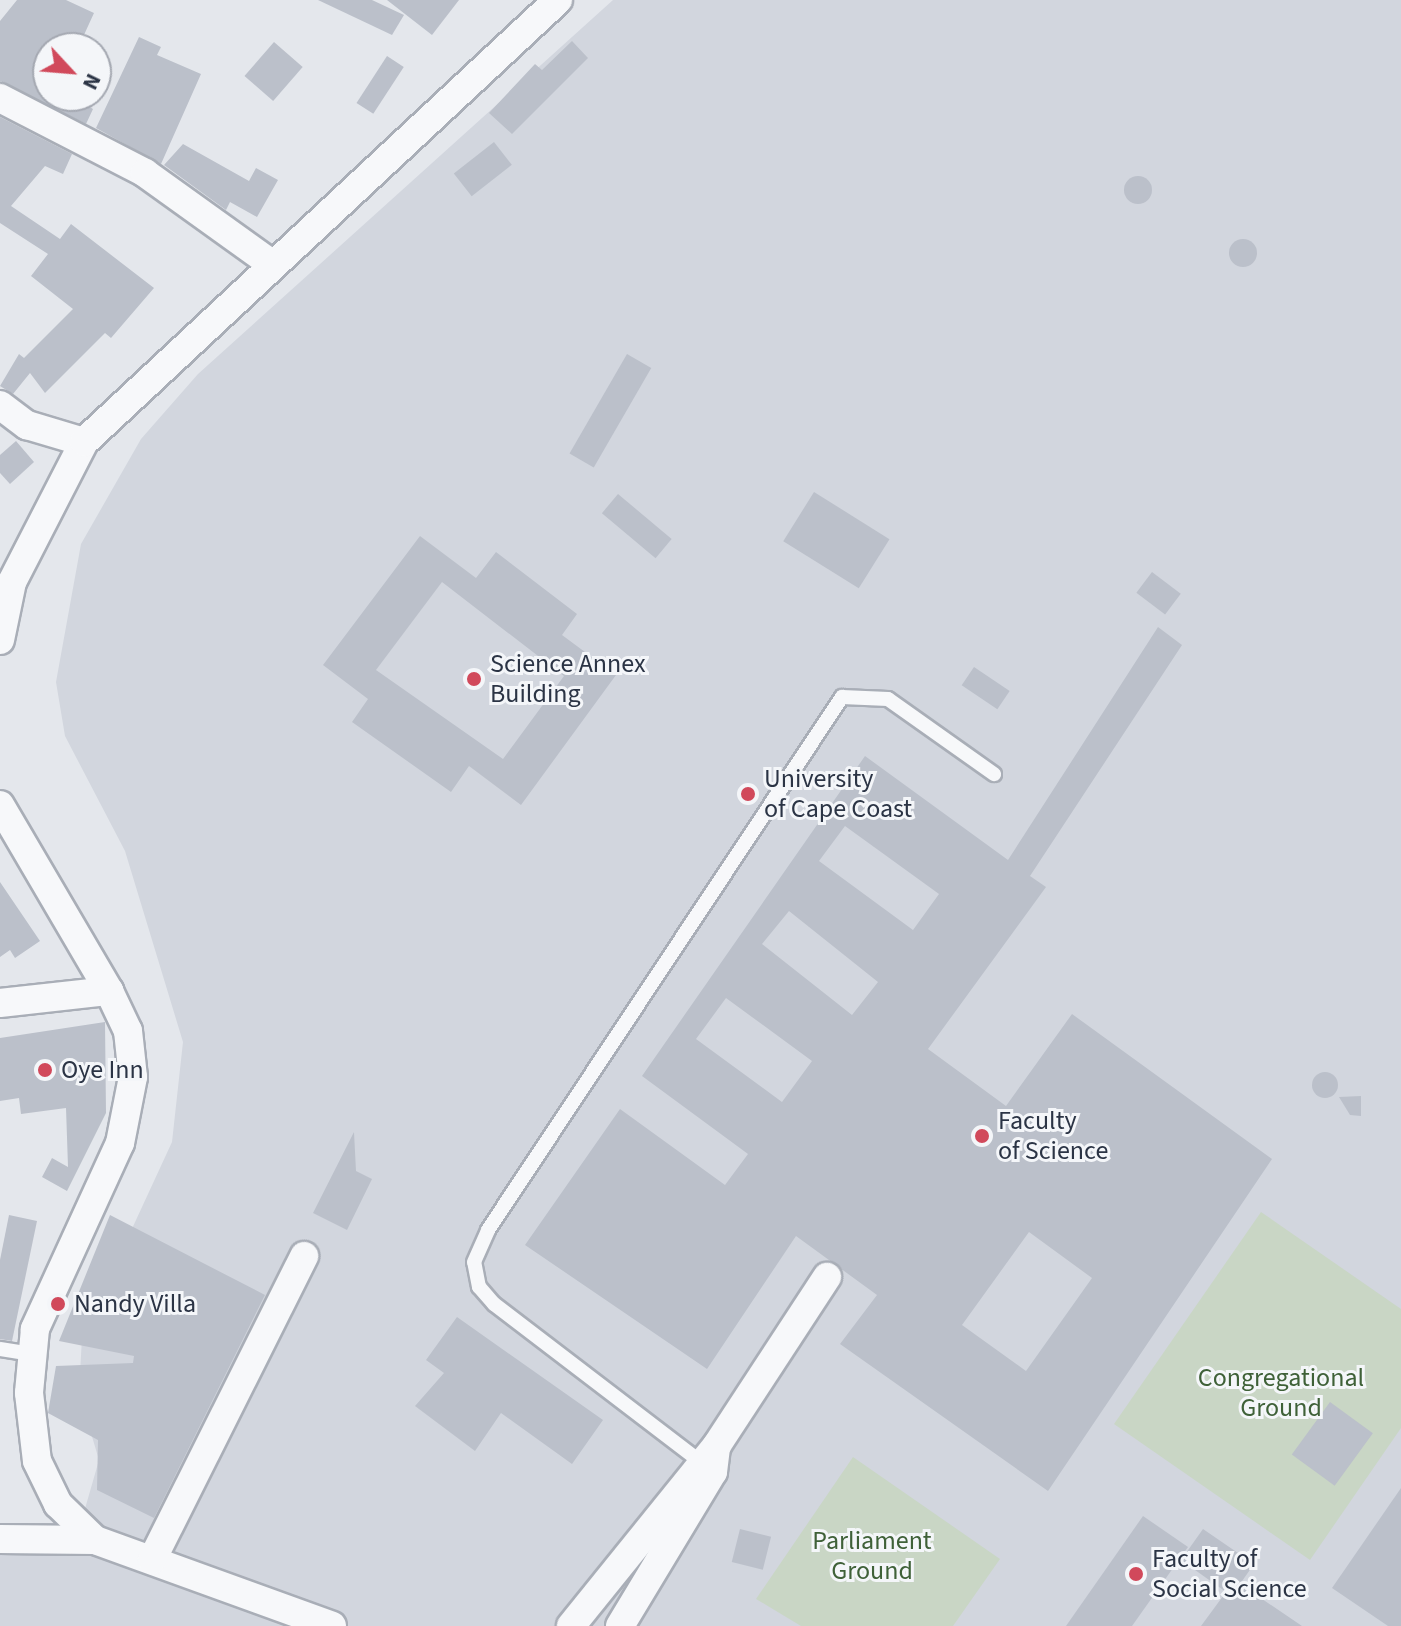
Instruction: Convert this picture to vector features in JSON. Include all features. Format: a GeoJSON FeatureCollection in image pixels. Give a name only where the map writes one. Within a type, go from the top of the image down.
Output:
{"type":"FeatureCollection","features":[{"type":"Feature","properties":{"kind":"street"},"geometry":{"type":"LineString","coordinates":[[0,640],[12,582],[84,442],[269,262],[556,1]]}},
{"type":"Feature","properties":{"kind":"street"},"geometry":{"type":"LineString","coordinates":[[0,98],[145,173],[269,262]]}},
{"type":"Feature","properties":{"kind":"street"},"geometry":{"type":"LineString","coordinates":[[0,405],[27,425],[84,442]]}},
{"type":"Feature","properties":{"kind":"street"},"geometry":{"type":"LineString","coordinates":[[0,805],[109,991],[128,1031],[133,1077],[120,1143],[35,1329],[33,1354],[37,1461],[58,1504],[95,1540]]}},
{"type":"Feature","properties":{"kind":"street"},"geometry":{"type":"LineString","coordinates":[[0,1003],[109,991]]}},
{"type":"Feature","properties":{"kind":"street"},"geometry":{"type":"LineString","coordinates":[[152,1560],[304,1256]]}},
{"type":"Feature","properties":{"kind":"street"},"geometry":{"type":"LineString","coordinates":[[620,1626],[710,1459],[827,1277]]}},
{"type":"Feature","properties":{"kind":"street"},"geometry":{"type":"LineString","coordinates":[[571,1626],[710,1459]]}},
{"type":"Feature","properties":{"kind":"street"},"geometry":{"type":"LineString","coordinates":[[0,1539],[95,1540],[332,1626]]}},
{"type":"Feature","properties":{"kind":"lane"},"geometry":{"type":"LineString","coordinates":[[710,1459],[494,1304],[479,1287],[474,1262],[488,1230],[842,697],[888,699],[994,774]]}},
{"type":"Feature","properties":{"kind":"lane"},"geometry":{"type":"LineString","coordinates":[[0,1349],[33,1354]]}},
{"type":"Feature","properties":{"kind":"shaded area","name":"University of Cape Coast"},"geometry":{"type":"Polygon","coordinates":[[[613,0],[1401,0],[1401,1626],[0,1626],[0,1539],[76,1540],[99,1460],[79,1393],[82,1337],[172,1142],[183,1042],[125,851],[65,736],[56,682],[81,544],[141,439],[198,374],[613,0]]]}},
{"type":"Feature","properties":{"kind":"green space","name":"Congregational Ground"},"geometry":{"type":"Polygon","coordinates":[[[1261,1212],[1401,1309],[1401,1428],[1310,1560],[1114,1424],[1261,1212]]]}},
{"type":"Feature","properties":{"kind":"green space","name":"Parliament Ground"},"geometry":{"type":"Polygon","coordinates":[[[853,1457],[1000,1559],[953,1626],[801,1626],[756,1599],[853,1457]]]}},
{"type":"Feature","properties":{"kind":"building"},"geometry":{"type":"Polygon","coordinates":[[[17,0],[66,0],[94,13],[85,32],[32,32],[32,97],[0,81],[0,21],[17,0]]]}},
{"type":"Feature","properties":{"kind":"building"},"geometry":{"type":"Polygon","coordinates":[[[318,0],[372,0],[404,15],[392,35],[318,0]]]}},
{"type":"Feature","properties":{"kind":"building"},"geometry":{"type":"Polygon","coordinates":[[[387,0],[459,0],[432,35],[387,0]]]}},
{"type":"Feature","properties":{"kind":"building"},"geometry":{"type":"Polygon","coordinates":[[[139,37],[161,47],[157,55],[201,74],[161,164],[96,128],[104,112],[112,112],[112,94],[139,37]]]}},
{"type":"Feature","properties":{"kind":"building"},"geometry":{"type":"Polygon","coordinates":[[[572,41],[588,58],[512,134],[489,113],[535,64],[542,70],[572,41]]]}},
{"type":"Feature","properties":{"kind":"building"},"geometry":{"type":"Polygon","coordinates":[[[274,42],[303,67],[273,101],[244,76],[274,42]]]}},
{"type":"Feature","properties":{"kind":"building"},"geometry":{"type":"Polygon","coordinates":[[[387,56],[404,67],[373,114],[357,103],[387,56]]]}},
{"type":"Feature","properties":{"kind":"building"},"geometry":{"type":"Polygon","coordinates":[[[62,112],[92,112],[86,124],[62,112]]]}},
{"type":"Feature","properties":{"kind":"building"},"geometry":{"type":"Polygon","coordinates":[[[0,117],[72,154],[63,174],[45,166],[11,206],[60,239],[71,224],[154,288],[111,338],[105,333],[45,393],[30,373],[13,394],[0,386],[19,354],[24,358],[73,309],[31,276],[48,254],[0,223],[0,117]]]}},
{"type":"Feature","properties":{"kind":"building"},"geometry":{"type":"Polygon","coordinates":[[[494,142],[512,165],[472,196],[454,173],[494,142]]]}},
{"type":"Feature","properties":{"kind":"building"},"geometry":{"type":"Polygon","coordinates":[[[183,144],[249,181],[256,168],[278,180],[257,217],[230,202],[226,210],[164,165],[183,144]]]}},
{"type":"Feature","properties":{"kind":"building"},"geometry":{"type":"Polygon","coordinates":[[[1138,176],[1148,180],[1152,190],[1148,200],[1138,204],[1128,200],[1124,190],[1128,180],[1138,176]]]}},
{"type":"Feature","properties":{"kind":"building"},"geometry":{"type":"Polygon","coordinates":[[[1243,239],[1253,243],[1257,253],[1253,263],[1243,267],[1233,263],[1229,253],[1233,243],[1243,239]]]}},
{"type":"Feature","properties":{"kind":"building"},"geometry":{"type":"Polygon","coordinates":[[[627,354],[651,368],[594,468],[570,454],[627,354]]]}},
{"type":"Feature","properties":{"kind":"building"},"geometry":{"type":"Polygon","coordinates":[[[16,441],[34,462],[10,484],[0,473],[0,455],[16,441]]]}},
{"type":"Feature","properties":{"kind":"building"},"geometry":{"type":"Polygon","coordinates":[[[814,492],[889,539],[859,588],[783,541],[814,492]]]}},
{"type":"Feature","properties":{"kind":"building"},"geometry":{"type":"Polygon","coordinates":[[[618,494],[672,539],[656,558],[602,513],[618,494]]]}},
{"type":"Feature","properties":{"kind":"building"},"geometry":{"type":"Polygon","coordinates":[[[420,536],[476,578],[496,552],[577,614],[562,635],[616,675],[521,805],[469,766],[451,792],[352,722],[368,699],[323,665],[420,536]],[[442,582],[376,670],[503,759],[564,676],[442,582]]]}},
{"type":"Feature","properties":{"kind":"building"},"geometry":{"type":"Polygon","coordinates":[[[1152,572],[1181,594],[1165,614],[1136,593],[1152,572]]]}},
{"type":"Feature","properties":{"kind":"building","name":"Faculty of Science"},"geometry":{"type":"Polygon","coordinates":[[[1158,627],[1182,645],[1030,876],[1046,887],[928,1049],[1006,1106],[1072,1014],[1272,1159],[1048,1491],[840,1344],[877,1295],[796,1236],[707,1369],[525,1245],[620,1109],[725,1185],[748,1154],[642,1076],[865,756],[1008,860],[1158,627]],[[845,826],[819,861],[913,930],[939,894],[845,826]],[[789,911],[762,944],[852,1015],[878,982],[789,911]],[[726,998],[696,1039],[782,1102],[812,1061],[726,998]],[[1029,1232],[962,1325],[1026,1371],[1092,1278],[1029,1232]]]}},
{"type":"Feature","properties":{"kind":"building"},"geometry":{"type":"Polygon","coordinates":[[[974,667],[1010,691],[997,709],[962,685],[974,667]]]}},
{"type":"Feature","properties":{"kind":"building"},"geometry":{"type":"Polygon","coordinates":[[[0,882],[40,941],[15,958],[10,950],[0,957],[0,882]]]}},
{"type":"Feature","properties":{"kind":"building"},"geometry":{"type":"Polygon","coordinates":[[[105,1022],[106,1113],[67,1191],[42,1177],[52,1158],[68,1167],[66,1108],[21,1114],[19,1098],[0,1101],[0,1038],[105,1022]]]}},
{"type":"Feature","properties":{"kind":"building"},"geometry":{"type":"Polygon","coordinates":[[[1325,1072],[1334,1076],[1338,1085],[1334,1094],[1325,1098],[1316,1094],[1312,1085],[1316,1076],[1325,1072]]]}},
{"type":"Feature","properties":{"kind":"building"},"geometry":{"type":"Polygon","coordinates":[[[1361,1096],[1361,1116],[1350,1115],[1339,1097],[1361,1096]]]}},
{"type":"Feature","properties":{"kind":"building"},"geometry":{"type":"Polygon","coordinates":[[[354,1132],[356,1171],[372,1179],[347,1230],[313,1213],[354,1132]]]}},
{"type":"Feature","properties":{"kind":"building"},"geometry":{"type":"Polygon","coordinates":[[[9,1215],[37,1221],[12,1341],[0,1339],[0,1260],[9,1215]]]}},
{"type":"Feature","properties":{"kind":"building"},"geometry":{"type":"Polygon","coordinates":[[[110,1215],[265,1295],[154,1518],[97,1490],[98,1440],[48,1413],[56,1366],[133,1363],[134,1356],[59,1341],[110,1215]]]}},
{"type":"Feature","properties":{"kind":"building"},"geometry":{"type":"Polygon","coordinates":[[[457,1317],[603,1420],[572,1464],[501,1413],[475,1451],[415,1406],[444,1373],[426,1360],[457,1317]]]}},
{"type":"Feature","properties":{"kind":"building"},"geometry":{"type":"Polygon","coordinates":[[[1330,1402],[1373,1433],[1335,1486],[1292,1455],[1330,1402]]]}},
{"type":"Feature","properties":{"kind":"building"},"geometry":{"type":"Polygon","coordinates":[[[1401,1488],[1401,1626],[1388,1626],[1332,1588],[1401,1488]]]}},
{"type":"Feature","properties":{"kind":"building"},"geometry":{"type":"Polygon","coordinates":[[[1143,1516],[1188,1547],[1132,1626],[1066,1626],[1143,1516]]]}},
{"type":"Feature","properties":{"kind":"building"},"geometry":{"type":"Polygon","coordinates":[[[740,1529],[771,1537],[763,1570],[732,1562],[740,1529]]]}},
{"type":"Feature","properties":{"kind":"building"},"geometry":{"type":"Polygon","coordinates":[[[1203,1529],[1254,1564],[1240,1584],[1302,1626],[1201,1626],[1226,1592],[1181,1560],[1203,1529]]]}},
{"type":"Feature","properties":{"kind":"place","name":"Science Annex Building"},"geometry":{"type":"Point","coordinates":[474,679]}},
{"type":"Feature","properties":{"kind":"place","name":"University of Cape Coast"},"geometry":{"type":"Point","coordinates":[748,794]}},
{"type":"Feature","properties":{"kind":"place","name":"Oye Inn"},"geometry":{"type":"Point","coordinates":[45,1070]}},
{"type":"Feature","properties":{"kind":"place","name":"Faculty of Science"},"geometry":{"type":"Point","coordinates":[982,1136]}},
{"type":"Feature","properties":{"kind":"place","name":"Nandy Villa"},"geometry":{"type":"Point","coordinates":[58,1304]}},
{"type":"Feature","properties":{"kind":"place","name":"Faculty of Social Science"},"geometry":{"type":"Point","coordinates":[1136,1574]}}]}
